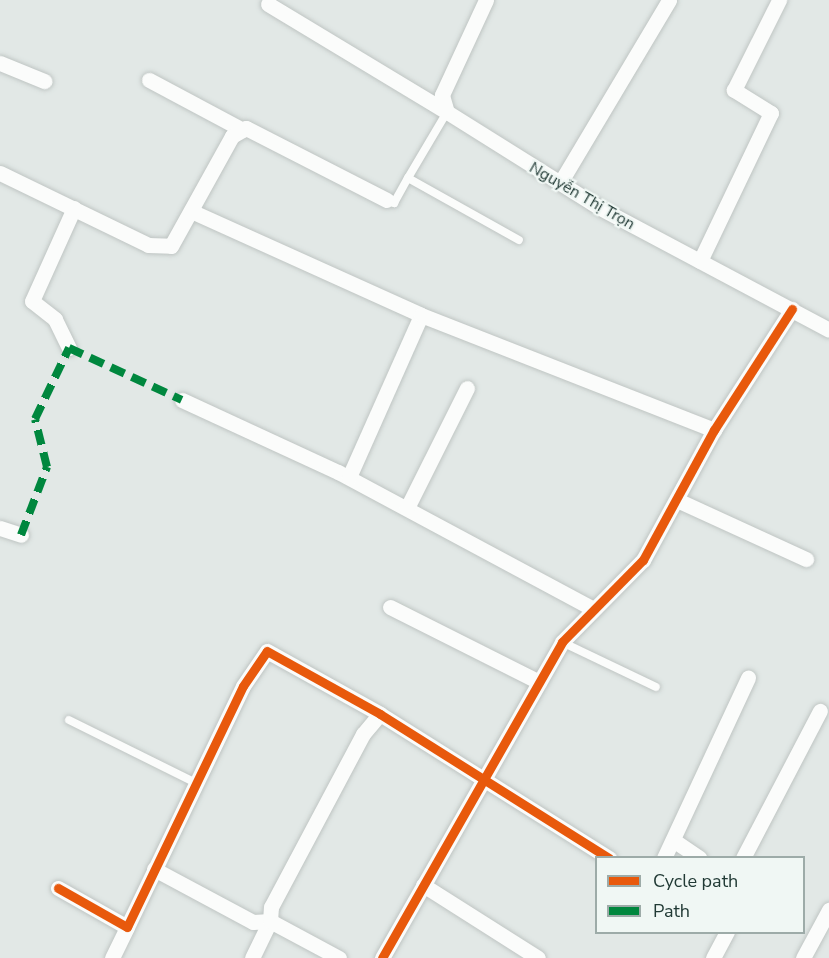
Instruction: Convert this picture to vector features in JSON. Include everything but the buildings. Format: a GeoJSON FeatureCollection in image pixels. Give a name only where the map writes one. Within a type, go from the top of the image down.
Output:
{"type":"FeatureCollection","features":[{"type":"Feature","properties":{"kind":"street"},"geometry":{"type":"LineString","coordinates":[[447,112],[442,95],[486,0]]}},
{"type":"Feature","properties":{"kind":"street"},"geometry":{"type":"LineString","coordinates":[[560,183],[669,0]]}},
{"type":"Feature","properties":{"kind":"street"},"geometry":{"type":"LineString","coordinates":[[700,261],[771,113],[734,90],[779,0]]}},
{"type":"Feature","properties":{"kind":"street","name":"Nguyễn Thị Trọn"},"geometry":{"type":"LineString","coordinates":[[268,4],[560,183],[829,329]]}},
{"type":"Feature","properties":{"kind":"street"},"geometry":{"type":"LineString","coordinates":[[0,63],[45,81]]}},
{"type":"Feature","properties":{"kind":"street"},"geometry":{"type":"LineString","coordinates":[[149,80],[243,130],[387,200]]}},
{"type":"Feature","properties":{"kind":"street"},"geometry":{"type":"LineString","coordinates":[[0,172],[148,245],[171,246],[232,136],[243,130]]}},
{"type":"Feature","properties":{"kind":"street"},"geometry":{"type":"LineString","coordinates":[[69,348],[55,319],[32,301],[74,208]]}},
{"type":"Feature","properties":{"kind":"street"},"geometry":{"type":"LineString","coordinates":[[191,211],[421,315],[714,430]]}},
{"type":"Feature","properties":{"kind":"street"},"geometry":{"type":"LineString","coordinates":[[382,958],[482,778],[562,642],[591,608],[605,604],[624,585],[677,500],[714,430],[792,309]]}},
{"type":"Feature","properties":{"kind":"street"},"geometry":{"type":"LineString","coordinates":[[349,477],[421,315]]}},
{"type":"Feature","properties":{"kind":"street"},"geometry":{"type":"LineString","coordinates":[[407,508],[467,388]]}},
{"type":"Feature","properties":{"kind":"street"},"geometry":{"type":"LineString","coordinates":[[182,400],[349,477],[591,608]]}},
{"type":"Feature","properties":{"kind":"street"},"geometry":{"type":"LineString","coordinates":[[677,500],[806,559]]}},
{"type":"Feature","properties":{"kind":"street"},"geometry":{"type":"LineString","coordinates":[[0,528],[21,535]]}},
{"type":"Feature","properties":{"kind":"street"},"geometry":{"type":"LineString","coordinates":[[390,606],[539,681]]}},
{"type":"Feature","properties":{"kind":"street"},"geometry":{"type":"LineString","coordinates":[[112,958],[243,686],[267,651],[380,714],[606,856]]}},
{"type":"Feature","properties":{"kind":"street"},"geometry":{"type":"LineString","coordinates":[[665,856],[748,678]]}},
{"type":"Feature","properties":{"kind":"street"},"geometry":{"type":"LineString","coordinates":[[745,856],[820,711]]}},
{"type":"Feature","properties":{"kind":"street"},"geometry":{"type":"LineString","coordinates":[[252,958],[270,921],[271,907],[309,831],[363,734],[380,714]]}},
{"type":"Feature","properties":{"kind":"street"},"geometry":{"type":"LineString","coordinates":[[673,840],[697,856]]}},
{"type":"Feature","properties":{"kind":"street"},"geometry":{"type":"LineString","coordinates":[[154,869],[253,922],[270,921],[339,958]]}},
{"type":"Feature","properties":{"kind":"street"},"geometry":{"type":"LineString","coordinates":[[423,885],[538,958]]}},
{"type":"Feature","properties":{"kind":"street"},"geometry":{"type":"LineString","coordinates":[[57,888],[127,927]]}},
{"type":"Feature","properties":{"kind":"street"},"geometry":{"type":"LineString","coordinates":[[802,958],[810,930],[829,910]]}},
{"type":"Feature","properties":{"kind":"street"},"geometry":{"type":"LineString","coordinates":[[713,958],[726,934]]}},
{"type":"Feature","properties":{"kind":"lane"},"geometry":{"type":"LineString","coordinates":[[387,200],[394,203],[447,112]]}},
{"type":"Feature","properties":{"kind":"lane"},"geometry":{"type":"LineString","coordinates":[[408,178],[519,240]]}},
{"type":"Feature","properties":{"kind":"lane"},"geometry":{"type":"LineString","coordinates":[[562,642],[656,687]]}},
{"type":"Feature","properties":{"kind":"lane"},"geometry":{"type":"LineString","coordinates":[[69,720],[196,783]]}},
{"type":"Feature","properties":{"kind":"marked path"},"geometry":{"type":"LineString","coordinates":[[21,535],[47,467],[35,419],[69,348],[182,400]]}},
{"type":"Feature","properties":{"kind":"cycle path"},"geometry":{"type":"LineString","coordinates":[[382,958],[562,642],[643,560],[714,430],[792,309]]}},
{"type":"Feature","properties":{"kind":"cycle path"},"geometry":{"type":"LineString","coordinates":[[58,888],[127,927],[243,686],[267,651],[380,714],[606,856]]}}]}
